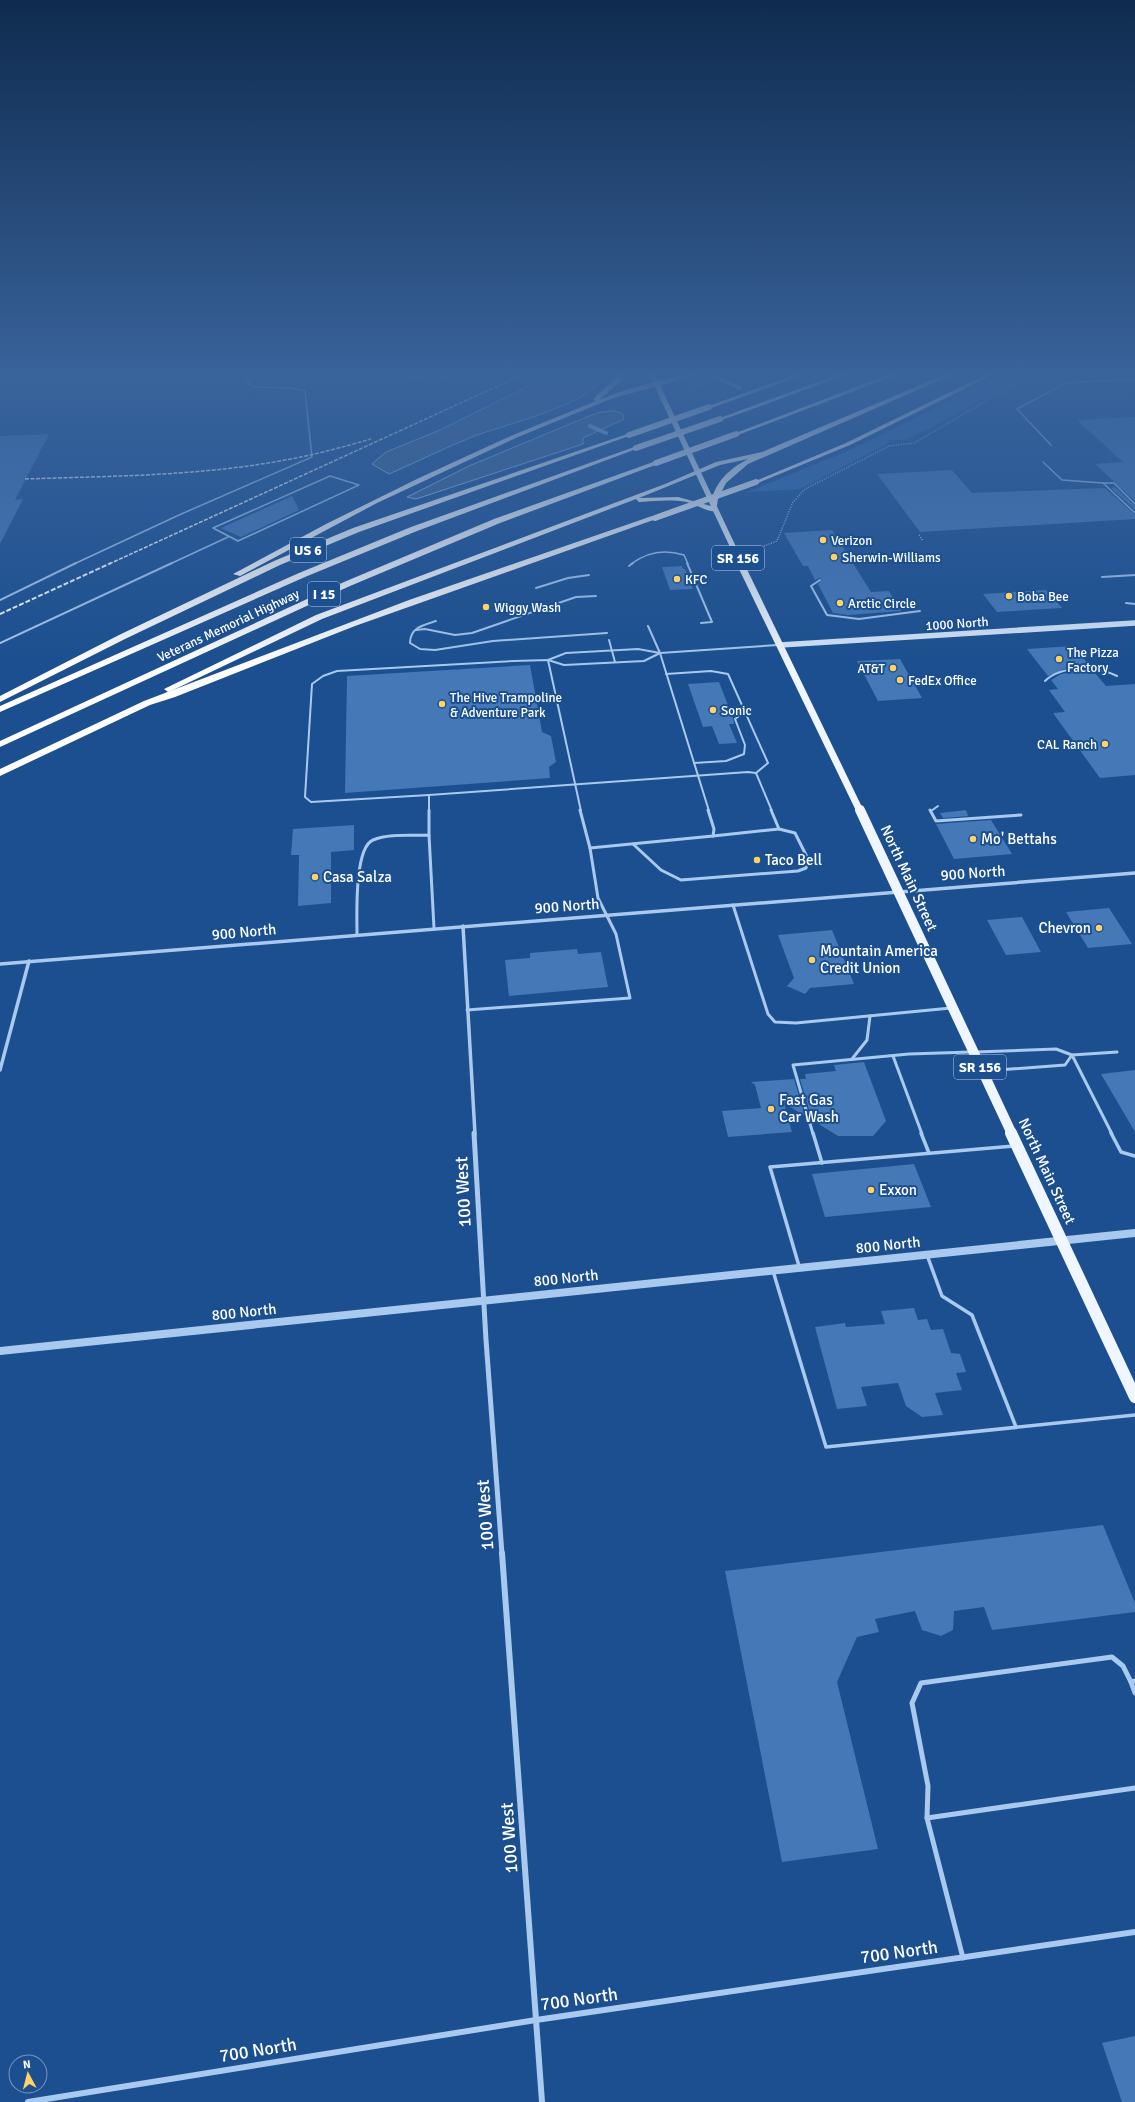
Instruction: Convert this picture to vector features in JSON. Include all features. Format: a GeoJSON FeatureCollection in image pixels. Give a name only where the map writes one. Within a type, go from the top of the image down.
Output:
{"type":"FeatureCollection","features":[{"type":"Feature","properties":{"kind":"highway"},"geometry":{"type":"LineString","coordinates":[[122,637],[272,554],[437,472]]}},
{"type":"Feature","properties":{"kind":"highway","name":"US 6"},"geometry":{"type":"LineString","coordinates":[[0,699],[122,637],[277,563],[356,530],[522,472]]}},
{"type":"Feature","properties":{"kind":"highway","name":"Veterans Memorial Highway"},"geometry":{"type":"LineString","coordinates":[[0,709],[190,623],[323,566],[414,529],[570,472]]}},
{"type":"Feature","properties":{"kind":"highway","name":"Veterans Memorial Highway"},"geometry":{"type":"LineString","coordinates":[[0,744],[346,584],[497,521],[633,472]]}},
{"type":"Feature","properties":{"kind":"highway"},"geometry":{"type":"LineString","coordinates":[[147,703],[164,691],[319,617],[696,472]]}},
{"type":"Feature","properties":{"kind":"highway"},"geometry":{"type":"LineString","coordinates":[[612,505],[636,500],[669,498],[694,501],[714,510],[714,502],[718,490],[731,472]]}},
{"type":"Feature","properties":{"kind":"highway"},"geometry":{"type":"LineString","coordinates":[[0,773],[147,703],[172,695],[327,632],[655,518],[780,472]]}},
{"type":"Feature","properties":{"kind":"main road","name":"North Main Street"},"geometry":{"type":"LineString","coordinates":[[696,472],[898,891],[1135,1398]]}},
{"type":"Feature","properties":{"kind":"main road","name":"1000 North"},"geometry":{"type":"LineString","coordinates":[[780,645],[1135,623]]}},
{"type":"Feature","properties":{"kind":"street","name":"900 North"},"geometry":{"type":"LineString","coordinates":[[0,964],[1135,873]]}},
{"type":"Feature","properties":{"kind":"street","name":"100 West"},"geometry":{"type":"LineString","coordinates":[[463,926],[484,1300],[542,2102]]}},
{"type":"Feature","properties":{"kind":"street"},"geometry":{"type":"LineString","coordinates":[[0,1070],[29,961]]}},
{"type":"Feature","properties":{"kind":"street","name":"800 North"},"geometry":{"type":"LineString","coordinates":[[0,1351],[1135,1234]]}},
{"type":"Feature","properties":{"kind":"street","name":"700 North"},"geometry":{"type":"LineString","coordinates":[[28,2102],[536,2020],[1135,1932]]}},
{"type":"Feature","properties":{"kind":"lane"},"geometry":{"type":"LineString","coordinates":[[0,600],[64,567],[128,540],[276,472]]}},
{"type":"Feature","properties":{"kind":"lane"},"geometry":{"type":"LineString","coordinates":[[1054,472],[1062,480],[1114,483],[1135,504]]}},
{"type":"Feature","properties":{"kind":"lane"},"geometry":{"type":"LineString","coordinates":[[0,643],[228,537],[238,541],[359,485],[330,476],[213,528],[228,537]]}},
{"type":"Feature","properties":{"kind":"lane"},"geometry":{"type":"LineString","coordinates":[[1103,483],[1135,513]]}},
{"type":"Feature","properties":{"kind":"lane"},"geometry":{"type":"LineString","coordinates":[[629,566],[640,556],[655,552],[674,551],[684,555],[712,622],[701,623]]}},
{"type":"Feature","properties":{"kind":"lane"},"geometry":{"type":"LineString","coordinates":[[536,588],[568,578],[589,575]]}},
{"type":"Feature","properties":{"kind":"lane"},"geometry":{"type":"LineString","coordinates":[[1102,577],[1135,575]]}},
{"type":"Feature","properties":{"kind":"lane"},"geometry":{"type":"LineString","coordinates":[[820,580],[812,586],[827,615],[837,619],[900,616],[920,611]]}},
{"type":"Feature","properties":{"kind":"lane"},"geometry":{"type":"LineString","coordinates":[[412,630],[425,629],[455,635],[472,633],[576,597],[596,596]]}},
{"type":"Feature","properties":{"kind":"lane"},"geometry":{"type":"LineString","coordinates":[[1126,603],[1135,604]]}},
{"type":"Feature","properties":{"kind":"lane"},"geometry":{"type":"LineString","coordinates":[[436,621],[412,630],[409,635],[410,643],[420,649],[435,650],[493,641],[607,633]]}},
{"type":"Feature","properties":{"kind":"lane"},"geometry":{"type":"LineString","coordinates":[[648,626],[660,653],[714,829],[714,836]]}},
{"type":"Feature","properties":{"kind":"lane"},"geometry":{"type":"LineString","coordinates":[[609,640],[615,662]]}},
{"type":"Feature","properties":{"kind":"lane"},"geometry":{"type":"LineString","coordinates":[[666,674],[711,671],[728,674],[746,711],[768,763],[756,773],[748,772],[698,775],[574,785],[311,802],[305,798],[312,684],[323,676],[337,672],[548,660],[566,653],[638,649],[660,653],[780,645]]}},
{"type":"Feature","properties":{"kind":"lane"},"geometry":{"type":"LineString","coordinates":[[548,660],[564,665],[644,661],[660,653]]}},
{"type":"Feature","properties":{"kind":"lane"},"geometry":{"type":"LineString","coordinates":[[468,1010],[630,998],[616,934],[605,915],[598,898],[590,848],[574,785],[548,660]]}},
{"type":"Feature","properties":{"kind":"lane"},"geometry":{"type":"LineString","coordinates":[[1045,681],[1053,674],[1064,672],[1101,670],[1110,672],[1117,676]]}},
{"type":"Feature","properties":{"kind":"lane"},"geometry":{"type":"LineString","coordinates":[[694,763],[724,761],[744,754],[745,745],[735,719],[746,711]]}},
{"type":"Feature","properties":{"kind":"lane"},"geometry":{"type":"LineString","coordinates":[[756,773],[779,829]]}},
{"type":"Feature","properties":{"kind":"lane"},"geometry":{"type":"LineString","coordinates":[[429,794],[429,835],[434,928]]}},
{"type":"Feature","properties":{"kind":"lane"},"geometry":{"type":"LineString","coordinates":[[938,806],[930,810],[936,821],[1021,815]]}},
{"type":"Feature","properties":{"kind":"lane"},"geometry":{"type":"LineString","coordinates":[[590,848],[779,829],[795,833],[809,861],[806,868],[798,871],[680,880],[671,878],[664,873],[633,844]]}},
{"type":"Feature","properties":{"kind":"lane"},"geometry":{"type":"LineString","coordinates":[[357,935],[360,869],[363,852],[368,843],[387,837],[429,835]]}},
{"type":"Feature","properties":{"kind":"lane"},"geometry":{"type":"LineString","coordinates":[[733,905],[768,1014],[775,1022],[796,1023],[953,1008]]}},
{"type":"Feature","properties":{"kind":"lane"},"geometry":{"type":"LineString","coordinates":[[852,1059],[868,1039],[871,1030],[870,1016]]}},
{"type":"Feature","properties":{"kind":"lane"},"geometry":{"type":"LineString","coordinates":[[822,1163],[793,1065],[893,1056],[972,1052],[1056,1050],[1072,1055],[1118,1052]]}},
{"type":"Feature","properties":{"kind":"lane"},"geometry":{"type":"LineString","coordinates":[[982,1071],[1065,1065],[1072,1055]]}},
{"type":"Feature","properties":{"kind":"lane"},"geometry":{"type":"LineString","coordinates":[[1072,1055],[1121,1152],[1135,1156]]}},
{"type":"Feature","properties":{"kind":"lane"},"geometry":{"type":"LineString","coordinates":[[893,1056],[929,1153]]}},
{"type":"Feature","properties":{"kind":"lane"},"geometry":{"type":"LineString","coordinates":[[800,1268],[770,1167],[1018,1146]]}},
{"type":"Feature","properties":{"kind":"lane"},"geometry":{"type":"LineString","coordinates":[[927,1255],[942,1296],[972,1315],[1016,1427]]}},
{"type":"Feature","properties":{"kind":"lane"},"geometry":{"type":"LineString","coordinates":[[773,1271],[826,1446],[1135,1415]]}},
{"type":"Feature","properties":{"kind":"lane"},"geometry":{"type":"LineString","coordinates":[[963,1958],[927,1818],[928,1786],[912,1703],[921,1683],[1112,1657],[1123,1666],[1133,1681],[1135,1692]]}},
{"type":"Feature","properties":{"kind":"lane"},"geometry":{"type":"LineString","coordinates":[[927,1818],[1135,1788]]}},
{"type":"Feature","properties":{"kind":"path"},"geometry":{"type":"LineString","coordinates":[[764,546],[777,541],[793,502],[805,489],[838,472]]}},
{"type":"Feature","properties":{"kind":"path"},"geometry":{"type":"LineString","coordinates":[[918,535],[923,541]]}},
{"type":"Feature","properties":{"kind":"shaded area"},"geometry":{"type":"Polygon","coordinates":[[[457,472],[498,472],[416,499],[407,497],[457,472]]]}},
{"type":"Feature","properties":{"kind":"shaded area"},"geometry":{"type":"Polygon","coordinates":[[[796,472],[833,472],[800,489],[747,492],[796,472]]]}},
{"type":"Feature","properties":{"kind":"building"},"geometry":{"type":"Polygon","coordinates":[[[0,472],[29,472],[15,500],[23,499],[0,544],[0,472]]]}},
{"type":"Feature","properties":{"kind":"building"},"geometry":{"type":"Polygon","coordinates":[[[954,472],[972,493],[1105,488],[1135,515],[1135,519],[920,532],[877,474],[954,472]]]}},
{"type":"Feature","properties":{"kind":"building"},"geometry":{"type":"Polygon","coordinates":[[[1104,472],[1135,472],[1135,501],[1104,472]]]}},
{"type":"Feature","properties":{"kind":"building"},"geometry":{"type":"Polygon","coordinates":[[[1115,487],[1135,506],[1135,510],[1111,488],[1115,487]]]}},
{"type":"Feature","properties":{"kind":"building"},"geometry":{"type":"Polygon","coordinates":[[[292,496],[299,510],[241,537],[221,528],[292,496]]]}},
{"type":"Feature","properties":{"kind":"building"},"geometry":{"type":"Polygon","coordinates":[[[832,530],[871,592],[889,591],[901,611],[848,615],[833,613],[818,584],[822,579],[819,578],[815,580],[808,566],[803,566],[784,533],[832,530]]]}},
{"type":"Feature","properties":{"kind":"building","name":"KFC"},"geometry":{"type":"Polygon","coordinates":[[[682,566],[683,569],[685,569],[693,589],[670,590],[662,567],[682,566]]]}},
{"type":"Feature","properties":{"kind":"building"},"geometry":{"type":"Polygon","coordinates":[[[1046,590],[1062,608],[997,612],[983,594],[1046,590]]]}},
{"type":"Feature","properties":{"kind":"building","name":"The Pizza Factory"},"geometry":{"type":"Polygon","coordinates":[[[1073,646],[1090,666],[1069,667],[1048,676],[1027,649],[1073,646]]]}},
{"type":"Feature","properties":{"kind":"building"},"geometry":{"type":"Polygon","coordinates":[[[900,659],[922,698],[878,701],[857,661],[900,659]]]}},
{"type":"Feature","properties":{"kind":"building","name":"The Hive Trampoline & Adventure Park"},"geometry":{"type":"Polygon","coordinates":[[[530,665],[542,732],[551,736],[556,762],[549,767],[550,778],[345,793],[347,676],[530,665]]]}},
{"type":"Feature","properties":{"kind":"building","name":"CAL Ranch"},"geometry":{"type":"Polygon","coordinates":[[[1080,671],[1094,672],[1106,686],[1135,684],[1135,775],[1100,778],[1053,713],[1065,712],[1049,690],[1058,689],[1051,680],[1061,674],[1080,671]]]}},
{"type":"Feature","properties":{"kind":"building","name":"Sonic"},"geometry":{"type":"Polygon","coordinates":[[[719,682],[733,718],[734,724],[729,724],[737,743],[719,744],[712,726],[703,727],[688,684],[719,682]]]}},
{"type":"Feature","properties":{"kind":"building"},"geometry":{"type":"Polygon","coordinates":[[[966,810],[968,816],[943,818],[940,813],[966,810]]]}},
{"type":"Feature","properties":{"kind":"building","name":"Mo' Bettahs"},"geometry":{"type":"Polygon","coordinates":[[[991,820],[1012,854],[954,859],[936,824],[991,820]]]}},
{"type":"Feature","properties":{"kind":"building"},"geometry":{"type":"Polygon","coordinates":[[[354,825],[354,850],[331,852],[331,903],[298,906],[299,855],[291,855],[293,829],[354,825]]]}},
{"type":"Feature","properties":{"kind":"building","name":"Chevron"},"geometry":{"type":"Polygon","coordinates":[[[1109,908],[1132,944],[1088,948],[1066,912],[1109,908]]]}},
{"type":"Feature","properties":{"kind":"building","name":"Chevron"},"geometry":{"type":"Polygon","coordinates":[[[1022,917],[1041,952],[1006,955],[987,920],[1022,917]]]}},
{"type":"Feature","properties":{"kind":"building"},"geometry":{"type":"Polygon","coordinates":[[[832,930],[854,984],[810,988],[805,994],[787,986],[794,978],[778,935],[832,930]]]}},
{"type":"Feature","properties":{"kind":"building"},"geometry":{"type":"Polygon","coordinates":[[[577,949],[578,954],[601,952],[608,987],[509,996],[505,960],[530,958],[530,953],[577,949]]]}},
{"type":"Feature","properties":{"kind":"building"},"geometry":{"type":"Polygon","coordinates":[[[864,1062],[886,1121],[873,1136],[838,1136],[812,1120],[800,1079],[806,1079],[805,1074],[836,1071],[834,1065],[864,1062]]]}},
{"type":"Feature","properties":{"kind":"building"},"geometry":{"type":"Polygon","coordinates":[[[1135,1070],[1135,1132],[1101,1074],[1135,1070]]]}},
{"type":"Feature","properties":{"kind":"building","name":"Fast Gas Car Wash"},"geometry":{"type":"Polygon","coordinates":[[[794,1079],[805,1116],[784,1103],[792,1132],[728,1137],[722,1111],[761,1108],[755,1085],[751,1082],[794,1079]]]}},
{"type":"Feature","properties":{"kind":"building","name":"Exxon"},"geometry":{"type":"Polygon","coordinates":[[[914,1164],[931,1207],[825,1217],[812,1174],[914,1164]]]}},
{"type":"Feature","properties":{"kind":"building"},"geometry":{"type":"Polygon","coordinates":[[[914,1308],[918,1320],[927,1319],[931,1330],[943,1329],[951,1353],[960,1354],[966,1372],[956,1373],[962,1390],[935,1393],[943,1415],[922,1417],[906,1406],[898,1383],[861,1387],[867,1406],[837,1409],[815,1327],[845,1323],[846,1327],[885,1324],[881,1311],[914,1308]]]}},
{"type":"Feature","properties":{"kind":"building"},"geometry":{"type":"Polygon","coordinates":[[[1103,1525],[1135,1603],[1135,1612],[992,1630],[984,1607],[954,1611],[953,1630],[941,1636],[922,1630],[915,1611],[875,1619],[879,1632],[857,1637],[837,1682],[878,1849],[782,1862],[725,1571],[1103,1525]]]}},
{"type":"Feature","properties":{"kind":"building"},"geometry":{"type":"Polygon","coordinates":[[[1135,2036],[1135,2102],[1122,2102],[1102,2043],[1135,2036]]]}},
{"type":"Feature","properties":{"kind":"railway"},"geometry":{"type":"LineString","coordinates":[[25,479],[187,472]]}},
{"type":"Feature","properties":{"kind":"railway"},"geometry":{"type":"LineString","coordinates":[[109,564],[310,472]]}},
{"type":"Feature","properties":{"kind":"railway"},"geometry":{"type":"LineString","coordinates":[[0,614],[111,563]]}},
{"type":"Feature","properties":{"kind":"place","name":"Verizon"},"geometry":{"type":"Point","coordinates":[823,540]}},
{"type":"Feature","properties":{"kind":"place","name":"Sherwin-Williams"},"geometry":{"type":"Point","coordinates":[834,557]}},
{"type":"Feature","properties":{"kind":"place","name":"KFC"},"geometry":{"type":"Point","coordinates":[677,579]}},
{"type":"Feature","properties":{"kind":"place","name":"Boba Bee"},"geometry":{"type":"Point","coordinates":[1009,596]}},
{"type":"Feature","properties":{"kind":"place","name":"Arctic Circle"},"geometry":{"type":"Point","coordinates":[840,603]}},
{"type":"Feature","properties":{"kind":"place","name":"Wiggy Wash"},"geometry":{"type":"Point","coordinates":[486,607]}},
{"type":"Feature","properties":{"kind":"place","name":"The Pizza Factory"},"geometry":{"type":"Point","coordinates":[1059,659]}},
{"type":"Feature","properties":{"kind":"place","name":"AT&T"},"geometry":{"type":"Point","coordinates":[893,668]}},
{"type":"Feature","properties":{"kind":"place","name":"FedEx Office"},"geometry":{"type":"Point","coordinates":[900,680]}},
{"type":"Feature","properties":{"kind":"place","name":"The Hive Trampoline & Adventure Park"},"geometry":{"type":"Point","coordinates":[442,704]}},
{"type":"Feature","properties":{"kind":"place","name":"Sonic"},"geometry":{"type":"Point","coordinates":[713,710]}},
{"type":"Feature","properties":{"kind":"place","name":"CAL Ranch"},"geometry":{"type":"Point","coordinates":[1105,744]}},
{"type":"Feature","properties":{"kind":"place","name":"Mo' Bettahs"},"geometry":{"type":"Point","coordinates":[973,839]}},
{"type":"Feature","properties":{"kind":"place","name":"Taco Bell"},"geometry":{"type":"Point","coordinates":[757,860]}},
{"type":"Feature","properties":{"kind":"place","name":"Casa Salza"},"geometry":{"type":"Point","coordinates":[315,877]}},
{"type":"Feature","properties":{"kind":"place","name":"Chevron"},"geometry":{"type":"Point","coordinates":[1099,928]}},
{"type":"Feature","properties":{"kind":"place","name":"Mountain America Credit Union"},"geometry":{"type":"Point","coordinates":[812,960]}},
{"type":"Feature","properties":{"kind":"place","name":"Fast Gas Car Wash"},"geometry":{"type":"Point","coordinates":[771,1109]}},
{"type":"Feature","properties":{"kind":"place","name":"Exxon"},"geometry":{"type":"Point","coordinates":[871,1190]}}]}
